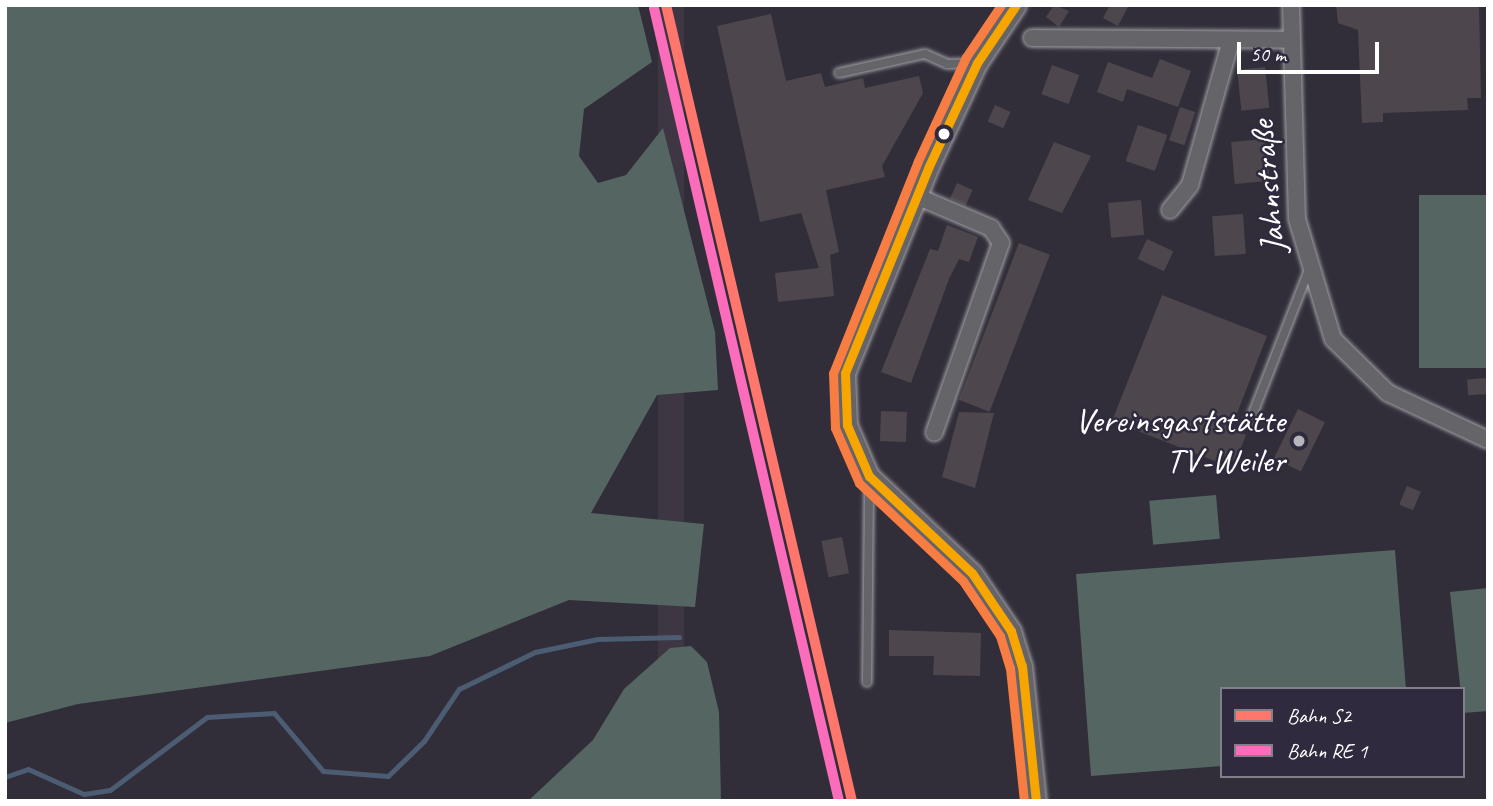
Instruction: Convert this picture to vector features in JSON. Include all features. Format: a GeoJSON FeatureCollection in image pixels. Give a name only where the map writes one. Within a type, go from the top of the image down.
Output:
{"type":"FeatureCollection","features":[{"type":"Feature","properties":{"kind":"street"},"geometry":{"type":"LineString","coordinates":[[1016,5],[977,63],[916,196],[845,373],[847,425],[869,477],[972,573],[1011,631],[1022,666],[1036,801]]}},
{"type":"Feature","properties":{"kind":"street","name":"Jahnstraße"},"geometry":{"type":"LineString","coordinates":[[1291,5],[1289,40],[1297,219],[1308,272],[1333,338],[1367,378],[1488,440]]}},
{"type":"Feature","properties":{"kind":"street"},"geometry":{"type":"LineString","coordinates":[[1032,38],[1289,40]]}},
{"type":"Feature","properties":{"kind":"street"},"geometry":{"type":"LineString","coordinates":[[1170,210],[1190,185],[1231,40]]}},
{"type":"Feature","properties":{"kind":"street"},"geometry":{"type":"LineString","coordinates":[[916,196],[991,228],[1001,243],[934,433]]}},
{"type":"Feature","properties":{"kind":"lane"},"geometry":{"type":"LineString","coordinates":[[839,73],[925,54],[947,64],[977,63]]}},
{"type":"Feature","properties":{"kind":"lane"},"geometry":{"type":"LineString","coordinates":[[1250,421],[1308,272]]}},
{"type":"Feature","properties":{"kind":"lane"},"geometry":{"type":"LineString","coordinates":[[867,682],[864,548],[869,477]]}},
{"type":"Feature","properties":{"kind":"shaded area"},"geometry":{"type":"Polygon","coordinates":[[[5,5],[638,5],[652,62],[584,109],[579,156],[598,183],[626,175],[663,128],[715,332],[718,390],[657,395],[591,513],[704,524],[695,607],[569,600],[430,656],[78,704],[5,723],[5,5]]]}},
{"type":"Feature","properties":{"kind":"shaded area"},"geometry":{"type":"Polygon","coordinates":[[[658,5],[684,5],[684,801],[658,801],[658,5]]]}},
{"type":"Feature","properties":{"kind":"shaded area"},"geometry":{"type":"Polygon","coordinates":[[[1419,195],[1488,195],[1488,368],[1419,368],[1419,195]]]}},
{"type":"Feature","properties":{"kind":"shaded area"},"geometry":{"type":"Polygon","coordinates":[[[1216,495],[1220,539],[1153,545],[1149,501],[1216,495]]]}},
{"type":"Feature","properties":{"kind":"shaded area"},"geometry":{"type":"Polygon","coordinates":[[[1395,550],[1406,687],[1220,687],[1220,766],[1091,776],[1076,574],[1395,550]]]}},
{"type":"Feature","properties":{"kind":"shaded area"},"geometry":{"type":"Polygon","coordinates":[[[1488,588],[1488,711],[1465,713],[1465,687],[1460,687],[1450,592],[1488,588]]]}},
{"type":"Feature","properties":{"kind":"shaded area"},"geometry":{"type":"Polygon","coordinates":[[[691,646],[707,662],[719,712],[721,801],[528,801],[593,740],[624,689],[670,648],[691,646]]]}},
{"type":"Feature","properties":{"kind":"building"},"geometry":{"type":"Polygon","coordinates":[[[1054,5],[1069,11],[1059,27],[1046,17],[1054,5]]]}},
{"type":"Feature","properties":{"kind":"building"},"geometry":{"type":"Polygon","coordinates":[[[1110,5],[1129,5],[1118,26],[1103,18],[1110,5]]]}},
{"type":"Feature","properties":{"kind":"building"},"geometry":{"type":"Polygon","coordinates":[[[1336,5],[1479,5],[1481,98],[1467,98],[1468,110],[1383,113],[1383,122],[1362,123],[1358,30],[1338,23],[1336,5]]]}},
{"type":"Feature","properties":{"kind":"building"},"geometry":{"type":"Polygon","coordinates":[[[771,14],[786,81],[821,73],[825,87],[863,78],[865,88],[919,76],[923,93],[882,166],[885,177],[826,190],[839,252],[830,255],[834,296],[778,302],[775,273],[819,268],[801,213],[760,222],[717,26],[771,14]]]}},
{"type":"Feature","properties":{"kind":"building"},"geometry":{"type":"Polygon","coordinates":[[[1160,59],[1191,71],[1178,107],[1127,89],[1123,102],[1097,92],[1108,62],[1152,78],[1160,59]]]}},
{"type":"Feature","properties":{"kind":"building"},"geometry":{"type":"Polygon","coordinates":[[[1052,65],[1079,75],[1069,104],[1041,94],[1052,65]]]}},
{"type":"Feature","properties":{"kind":"building"},"geometry":{"type":"Polygon","coordinates":[[[1265,67],[1269,108],[1241,111],[1237,70],[1265,67]]]}},
{"type":"Feature","properties":{"kind":"building"},"geometry":{"type":"Polygon","coordinates":[[[995,105],[1011,112],[1003,128],[988,121],[995,105]]]}},
{"type":"Feature","properties":{"kind":"building"},"geometry":{"type":"Polygon","coordinates":[[[1180,107],[1195,112],[1184,145],[1169,140],[1180,107]]]}},
{"type":"Feature","properties":{"kind":"building"},"geometry":{"type":"Polygon","coordinates":[[[1138,125],[1167,135],[1155,171],[1126,161],[1138,125]]]}},
{"type":"Feature","properties":{"kind":"building"},"geometry":{"type":"Polygon","coordinates":[[[1266,139],[1270,181],[1235,184],[1231,142],[1266,139]]]}},
{"type":"Feature","properties":{"kind":"building"},"geometry":{"type":"Polygon","coordinates":[[[1054,142],[1091,156],[1062,213],[1028,200],[1054,142]]]}},
{"type":"Feature","properties":{"kind":"building"},"geometry":{"type":"Polygon","coordinates":[[[957,183],[973,190],[966,205],[950,199],[957,183]]]}},
{"type":"Feature","properties":{"kind":"building"},"geometry":{"type":"Polygon","coordinates":[[[1141,200],[1144,235],[1111,238],[1108,203],[1141,200]]]}},
{"type":"Feature","properties":{"kind":"building"},"geometry":{"type":"Polygon","coordinates":[[[1243,214],[1246,254],[1215,256],[1212,216],[1243,214]]]}},
{"type":"Feature","properties":{"kind":"building"},"geometry":{"type":"Polygon","coordinates":[[[947,225],[978,237],[969,262],[959,259],[949,279],[911,383],[881,372],[930,249],[938,251],[947,225]]]}},
{"type":"Feature","properties":{"kind":"building"},"geometry":{"type":"Polygon","coordinates":[[[1147,239],[1173,251],[1164,271],[1138,259],[1147,239]]]}},
{"type":"Feature","properties":{"kind":"building"},"geometry":{"type":"Polygon","coordinates":[[[1019,243],[1050,255],[990,412],[959,400],[1019,243]]]}},
{"type":"Feature","properties":{"kind":"building"},"geometry":{"type":"Polygon","coordinates":[[[1162,295],[1267,336],[1231,429],[1246,435],[1233,468],[1112,421],[1162,295]]]}},
{"type":"Feature","properties":{"kind":"building"},"geometry":{"type":"Polygon","coordinates":[[[1487,378],[1488,394],[1468,395],[1467,379],[1487,378]]]}},
{"type":"Feature","properties":{"kind":"building","name":"Vereinsgaststätte TV-Weiler"},"geometry":{"type":"Polygon","coordinates":[[[1298,409],[1325,422],[1301,472],[1274,458],[1298,409]]]}},
{"type":"Feature","properties":{"kind":"building"},"geometry":{"type":"Polygon","coordinates":[[[881,411],[907,412],[906,442],[880,441],[881,411]]]}},
{"type":"Feature","properties":{"kind":"building"},"geometry":{"type":"Polygon","coordinates":[[[959,412],[994,413],[975,488],[942,477],[959,412]]]}},
{"type":"Feature","properties":{"kind":"building"},"geometry":{"type":"Polygon","coordinates":[[[1407,486],[1421,492],[1413,510],[1399,504],[1407,486]]]}},
{"type":"Feature","properties":{"kind":"building"},"geometry":{"type":"Polygon","coordinates":[[[842,537],[849,573],[828,577],[821,541],[842,537]]]}},
{"type":"Feature","properties":{"kind":"building"},"geometry":{"type":"Polygon","coordinates":[[[889,630],[981,633],[980,676],[933,675],[934,656],[889,656],[889,630]]]}},
{"type":"Feature","properties":{"kind":"waterway"},"geometry":{"type":"LineString","coordinates":[[5,777],[28,769],[84,794],[110,790],[207,717],[274,713],[323,771],[388,776],[424,741],[459,689],[535,652],[598,639],[679,637]]}},
{"type":"Feature","properties":{"kind":"rail line","name":"S2"},"geometry":{"type":"LineString","coordinates":[[666,5],[852,801]]}},
{"type":"Feature","properties":{"kind":"transit line"},"geometry":{"type":"LineString","coordinates":[[1001,5],[966,57],[918,161],[833,373],[835,428],[859,483],[963,581],[1000,636],[1010,668],[1024,801]]}},
{"type":"Feature","properties":{"kind":"transit line"},"geometry":{"type":"LineString","coordinates":[[1016,5],[977,63],[929,166],[845,373],[847,425],[869,476],[972,573],[1011,631],[1022,666],[1036,801]]}},
{"type":"Feature","properties":{"kind":"transit line"},"geometry":{"type":"LineString","coordinates":[[654,8],[839,801]]}},
{"type":"Feature","properties":{"kind":"place","name":"Vereinsgaststätte TV-Weiler"},"geometry":{"type":"Point","coordinates":[1299,441]}}]}
